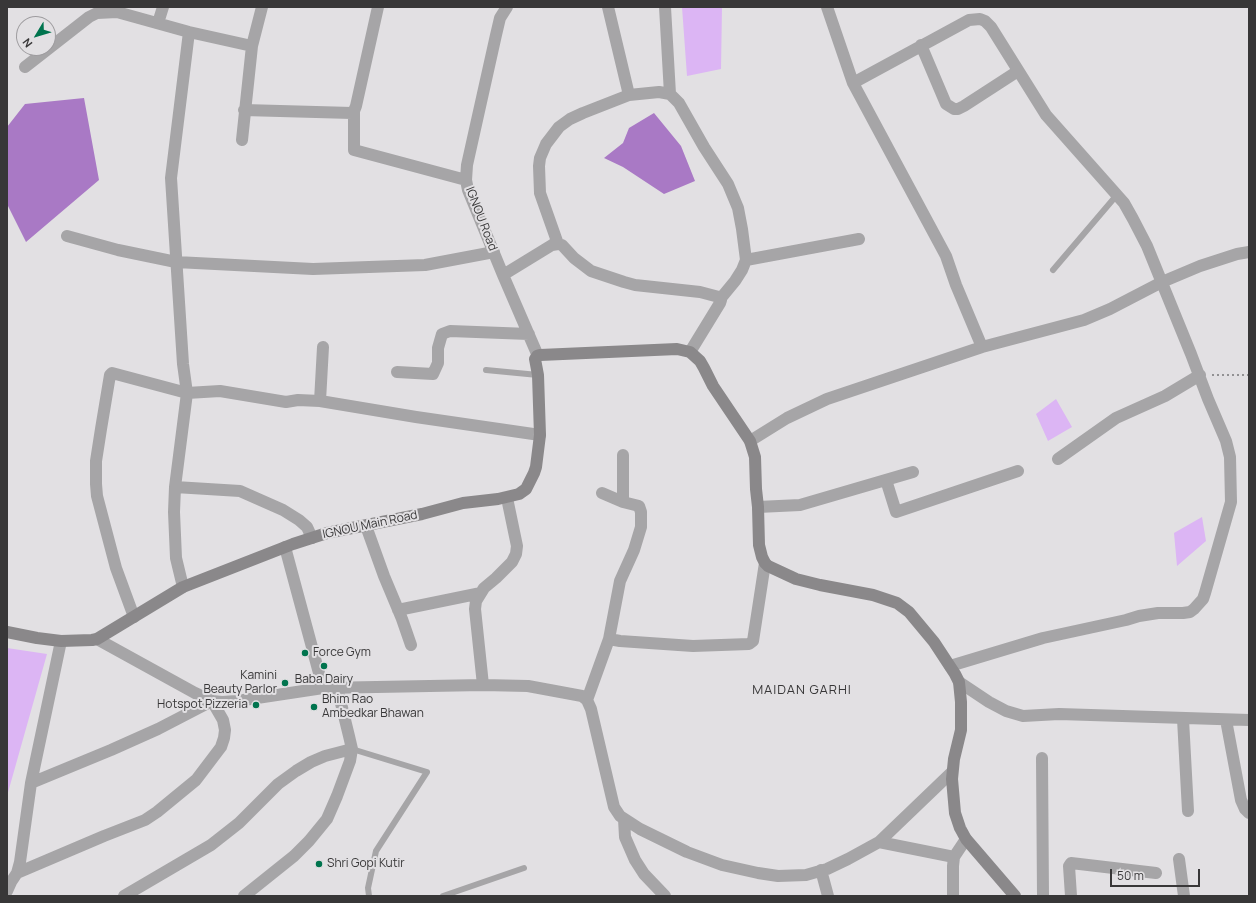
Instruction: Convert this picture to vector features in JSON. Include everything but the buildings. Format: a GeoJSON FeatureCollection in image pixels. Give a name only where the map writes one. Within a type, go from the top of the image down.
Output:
{"type":"FeatureCollection","features":[{"type":"Feature","properties":{"kind":"street"},"geometry":{"type":"LineString","coordinates":[[158,23],[163,7]]}},
{"type":"Feature","properties":{"kind":"street"},"geometry":{"type":"LineString","coordinates":[[242,140],[252,46],[262,7]]}},
{"type":"Feature","properties":{"kind":"street"},"geometry":{"type":"LineString","coordinates":[[378,7],[354,111],[354,150],[466,180]]}},
{"type":"Feature","properties":{"kind":"street","name":"IGNOU Road"},"geometry":{"type":"LineString","coordinates":[[507,7],[500,18],[467,165],[466,180],[468,190],[538,356]]}},
{"type":"Feature","properties":{"kind":"street"},"geometry":{"type":"LineString","coordinates":[[608,7],[629,95]]}},
{"type":"Feature","properties":{"kind":"street"},"geometry":{"type":"LineString","coordinates":[[665,7],[670,94]]}},
{"type":"Feature","properties":{"kind":"street"},"geometry":{"type":"LineString","coordinates":[[827,7],[853,83],[946,256],[956,285],[982,347]]}},
{"type":"Feature","properties":{"kind":"street"},"geometry":{"type":"LineString","coordinates":[[25,67],[93,14],[117,9],[189,32],[252,46]]}},
{"type":"Feature","properties":{"kind":"street"},"geometry":{"type":"LineString","coordinates":[[853,83],[969,20],[980,19],[985,21],[991,27],[1053,123],[1116,196],[1124,203],[1147,246],[1226,441],[1230,457],[1231,502],[1205,593],[1198,605],[1190,612],[1150,614],[1043,638],[950,666]]}},
{"type":"Feature","properties":{"kind":"street"},"geometry":{"type":"LineString","coordinates":[[183,587],[176,558],[174,512],[175,488],[187,392],[183,364],[171,178],[189,32]]}},
{"type":"Feature","properties":{"kind":"street"},"geometry":{"type":"LineString","coordinates":[[922,45],[946,104],[954,109],[964,106],[1018,71]]}},
{"type":"Feature","properties":{"kind":"street"},"geometry":{"type":"LineString","coordinates":[[558,244],[540,193],[538,166],[546,144],[559,127],[570,119],[629,95],[659,92],[670,94],[679,103],[704,147],[728,184],[738,208],[746,260],[735,281],[720,298],[720,303],[690,352]]}},
{"type":"Feature","properties":{"kind":"street"},"geometry":{"type":"LineString","coordinates":[[244,110],[347,113],[352,113],[354,111]]}},
{"type":"Feature","properties":{"kind":"street"},"geometry":{"type":"LineString","coordinates":[[67,236],[118,250],[176,262],[326,270],[426,265],[494,252]]}},
{"type":"Feature","properties":{"kind":"street"},"geometry":{"type":"LineString","coordinates":[[746,260],[859,239]]}},
{"type":"Feature","properties":{"kind":"street"},"geometry":{"type":"LineString","coordinates":[[503,275],[552,245],[558,244],[562,245],[574,258],[591,271],[624,282],[635,285],[700,292],[720,298]]}},
{"type":"Feature","properties":{"kind":"street"},"geometry":{"type":"LineString","coordinates":[[750,441],[787,418],[827,399],[982,347],[1084,320],[1110,309],[1162,282],[1200,266],[1237,254],[1249,252]]}},
{"type":"Feature","properties":{"kind":"street"},"geometry":{"type":"LineString","coordinates":[[398,372],[433,374],[438,363],[438,348],[442,334],[450,331],[528,334]]}},
{"type":"Feature","properties":{"kind":"street"},"geometry":{"type":"LineString","coordinates":[[320,401],[323,347]]}},
{"type":"Feature","properties":{"kind":"street"},"geometry":{"type":"LineString","coordinates":[[538,356],[677,349],[690,352],[700,361],[713,386],[750,441],[755,457],[759,545],[765,563],[768,566],[796,579],[873,595],[897,604],[909,612],[934,642],[950,666],[959,682],[961,702],[961,730],[952,772],[955,813],[960,828],[966,839],[1015,896]]}},
{"type":"Feature","properties":{"kind":"street","name":"IGNOU Main Road"},"geometry":{"type":"LineString","coordinates":[[97,639],[183,587],[285,547],[327,534],[422,514],[463,503],[507,498],[526,490],[536,466],[540,435],[538,374],[535,359],[536,356],[538,356]]}},
{"type":"Feature","properties":{"kind":"street"},"geometry":{"type":"LineString","coordinates":[[134,617],[116,568],[97,496],[96,461],[110,375],[112,373],[187,392],[220,391],[286,402],[298,400],[320,401],[540,435]]}},
{"type":"Feature","properties":{"kind":"street"},"geometry":{"type":"LineString","coordinates":[[1058,459],[1116,418],[1165,396],[1200,375]]}},
{"type":"Feature","properties":{"kind":"street"},"geometry":{"type":"LineString","coordinates":[[623,455],[623,502]]}},
{"type":"Feature","properties":{"kind":"street"},"geometry":{"type":"LineString","coordinates":[[886,480],[896,512],[1018,471]]}},
{"type":"Feature","properties":{"kind":"street"},"geometry":{"type":"LineString","coordinates":[[758,508],[800,505],[913,472]]}},
{"type":"Feature","properties":{"kind":"street"},"geometry":{"type":"LineString","coordinates":[[175,488],[240,491],[283,510],[299,520],[307,527],[312,538]]}},
{"type":"Feature","properties":{"kind":"street"},"geometry":{"type":"LineString","coordinates":[[587,700],[609,639],[620,581],[634,550],[640,527],[641,512],[639,506],[623,502],[602,493]]}},
{"type":"Feature","properties":{"kind":"street"},"geometry":{"type":"LineString","coordinates":[[483,685],[474,609],[476,601],[484,588],[512,562],[516,554],[517,546],[507,498]]}},
{"type":"Feature","properties":{"kind":"street"},"geometry":{"type":"LineString","coordinates":[[366,526],[410,645]]}},
{"type":"Feature","properties":{"kind":"street"},"geometry":{"type":"LineString","coordinates":[[285,547],[323,688]]}},
{"type":"Feature","properties":{"kind":"street"},"geometry":{"type":"LineString","coordinates":[[609,639],[693,646],[750,644],[753,641],[765,563]]}},
{"type":"Feature","properties":{"kind":"street"},"geometry":{"type":"LineString","coordinates":[[398,610],[481,593]]}},
{"type":"Feature","properties":{"kind":"street"},"geometry":{"type":"LineString","coordinates":[[7,632],[61,641],[86,641],[97,639],[212,701],[222,702],[337,687],[483,685],[528,686],[576,694],[587,700],[591,709],[614,807],[620,816],[687,852],[722,865],[778,876],[806,875],[822,870],[848,859],[879,842],[952,772]]}},
{"type":"Feature","properties":{"kind":"street"},"geometry":{"type":"LineString","coordinates":[[7,891],[17,873],[22,854],[31,783],[61,641]]}},
{"type":"Feature","properties":{"kind":"street"},"geometry":{"type":"LineString","coordinates":[[959,682],[989,702],[1006,711],[1023,716],[1059,714],[1249,720]]}},
{"type":"Feature","properties":{"kind":"street"},"geometry":{"type":"LineString","coordinates":[[244,896],[294,856],[309,841],[327,819],[350,761],[352,749],[337,687]]}},
{"type":"Feature","properties":{"kind":"street"},"geometry":{"type":"LineString","coordinates":[[31,783],[158,729],[212,701]]}},
{"type":"Feature","properties":{"kind":"street"},"geometry":{"type":"LineString","coordinates":[[17,873],[145,820],[196,780],[221,747],[224,738],[225,730],[223,720],[212,701]]}},
{"type":"Feature","properties":{"kind":"street"},"geometry":{"type":"LineString","coordinates":[[1183,719],[1188,811]]}},
{"type":"Feature","properties":{"kind":"street"},"geometry":{"type":"LineString","coordinates":[[1226,720],[1241,800],[1245,809],[1249,813]]}},
{"type":"Feature","properties":{"kind":"street"},"geometry":{"type":"LineString","coordinates":[[124,896],[211,845],[239,823],[278,784],[296,771],[324,756],[352,749]]}},
{"type":"Feature","properties":{"kind":"street"},"geometry":{"type":"LineString","coordinates":[[1042,758],[1043,896]]}},
{"type":"Feature","properties":{"kind":"street"},"geometry":{"type":"LineString","coordinates":[[624,819],[625,837],[635,860],[644,874],[665,896]]}},
{"type":"Feature","properties":{"kind":"street"},"geometry":{"type":"LineString","coordinates":[[952,896],[954,857],[966,839]]}},
{"type":"Feature","properties":{"kind":"street"},"geometry":{"type":"LineString","coordinates":[[879,842],[954,857]]}},
{"type":"Feature","properties":{"kind":"street"},"geometry":{"type":"LineString","coordinates":[[1179,859],[1184,896]]}},
{"type":"Feature","properties":{"kind":"street"},"geometry":{"type":"LineString","coordinates":[[1071,896],[1069,866],[1071,863],[1156,873]]}},
{"type":"Feature","properties":{"kind":"street"},"geometry":{"type":"LineString","coordinates":[[822,870],[828,896]]}},
{"type":"Feature","properties":{"kind":"lane"},"geometry":{"type":"LineString","coordinates":[[1053,270],[1116,196]]}},
{"type":"Feature","properties":{"kind":"lane"},"geometry":{"type":"LineString","coordinates":[[486,370],[538,374]]}},
{"type":"Feature","properties":{"kind":"lane"},"geometry":{"type":"LineString","coordinates":[[352,749],[427,772],[376,851],[368,888],[369,896]]}},
{"type":"Feature","properties":{"kind":"lane"},"geometry":{"type":"LineString","coordinates":[[443,896],[524,868]]}},
{"type":"Feature","properties":{"kind":"path"},"geometry":{"type":"LineString","coordinates":[[1200,375],[1249,374]]}},
{"type":"Feature","properties":{"kind":"shaded area"},"geometry":{"type":"Polygon","coordinates":[[[682,7],[722,7],[721,69],[687,76],[682,7]]]}},
{"type":"Feature","properties":{"kind":"shaded area"},"geometry":{"type":"Polygon","coordinates":[[[84,98],[99,180],[26,242],[7,204],[7,127],[25,104],[84,98]]]}},
{"type":"Feature","properties":{"kind":"shaded area"},"geometry":{"type":"Polygon","coordinates":[[[654,113],[681,146],[695,181],[664,194],[623,167],[604,158],[623,143],[629,128],[654,113]]]}},
{"type":"Feature","properties":{"kind":"shaded area"},"geometry":{"type":"Polygon","coordinates":[[[1056,399],[1072,427],[1048,441],[1036,414],[1056,399]]]}},
{"type":"Feature","properties":{"kind":"shaded area"},"geometry":{"type":"Polygon","coordinates":[[[1202,517],[1206,541],[1177,566],[1174,533],[1202,517]]]}},
{"type":"Feature","properties":{"kind":"shaded area"},"geometry":{"type":"Polygon","coordinates":[[[7,648],[47,654],[7,796],[7,648]]]}},
{"type":"Feature","properties":{"kind":"place","name":"Force Gym"},"geometry":{"type":"Point","coordinates":[305,653]}},
{"type":"Feature","properties":{"kind":"place","name":"Baba Dairy"},"geometry":{"type":"Point","coordinates":[324,666]}},
{"type":"Feature","properties":{"kind":"place","name":"Kamini Beauty Parlor"},"geometry":{"type":"Point","coordinates":[285,683]}},
{"type":"Feature","properties":{"kind":"place","name":"Hotspot Pizzeria"},"geometry":{"type":"Point","coordinates":[256,705]}},
{"type":"Feature","properties":{"kind":"place","name":"Bhim Rao Ambedkar Bhawan"},"geometry":{"type":"Point","coordinates":[314,707]}},
{"type":"Feature","properties":{"kind":"place","name":"Shri Gopi Kutir"},"geometry":{"type":"Point","coordinates":[319,864]}},
{"type":"Feature","properties":{"kind":"district","name":"MAIDAN GARHI"},"geometry":{"type":"Point","coordinates":[802,690]}}]}
